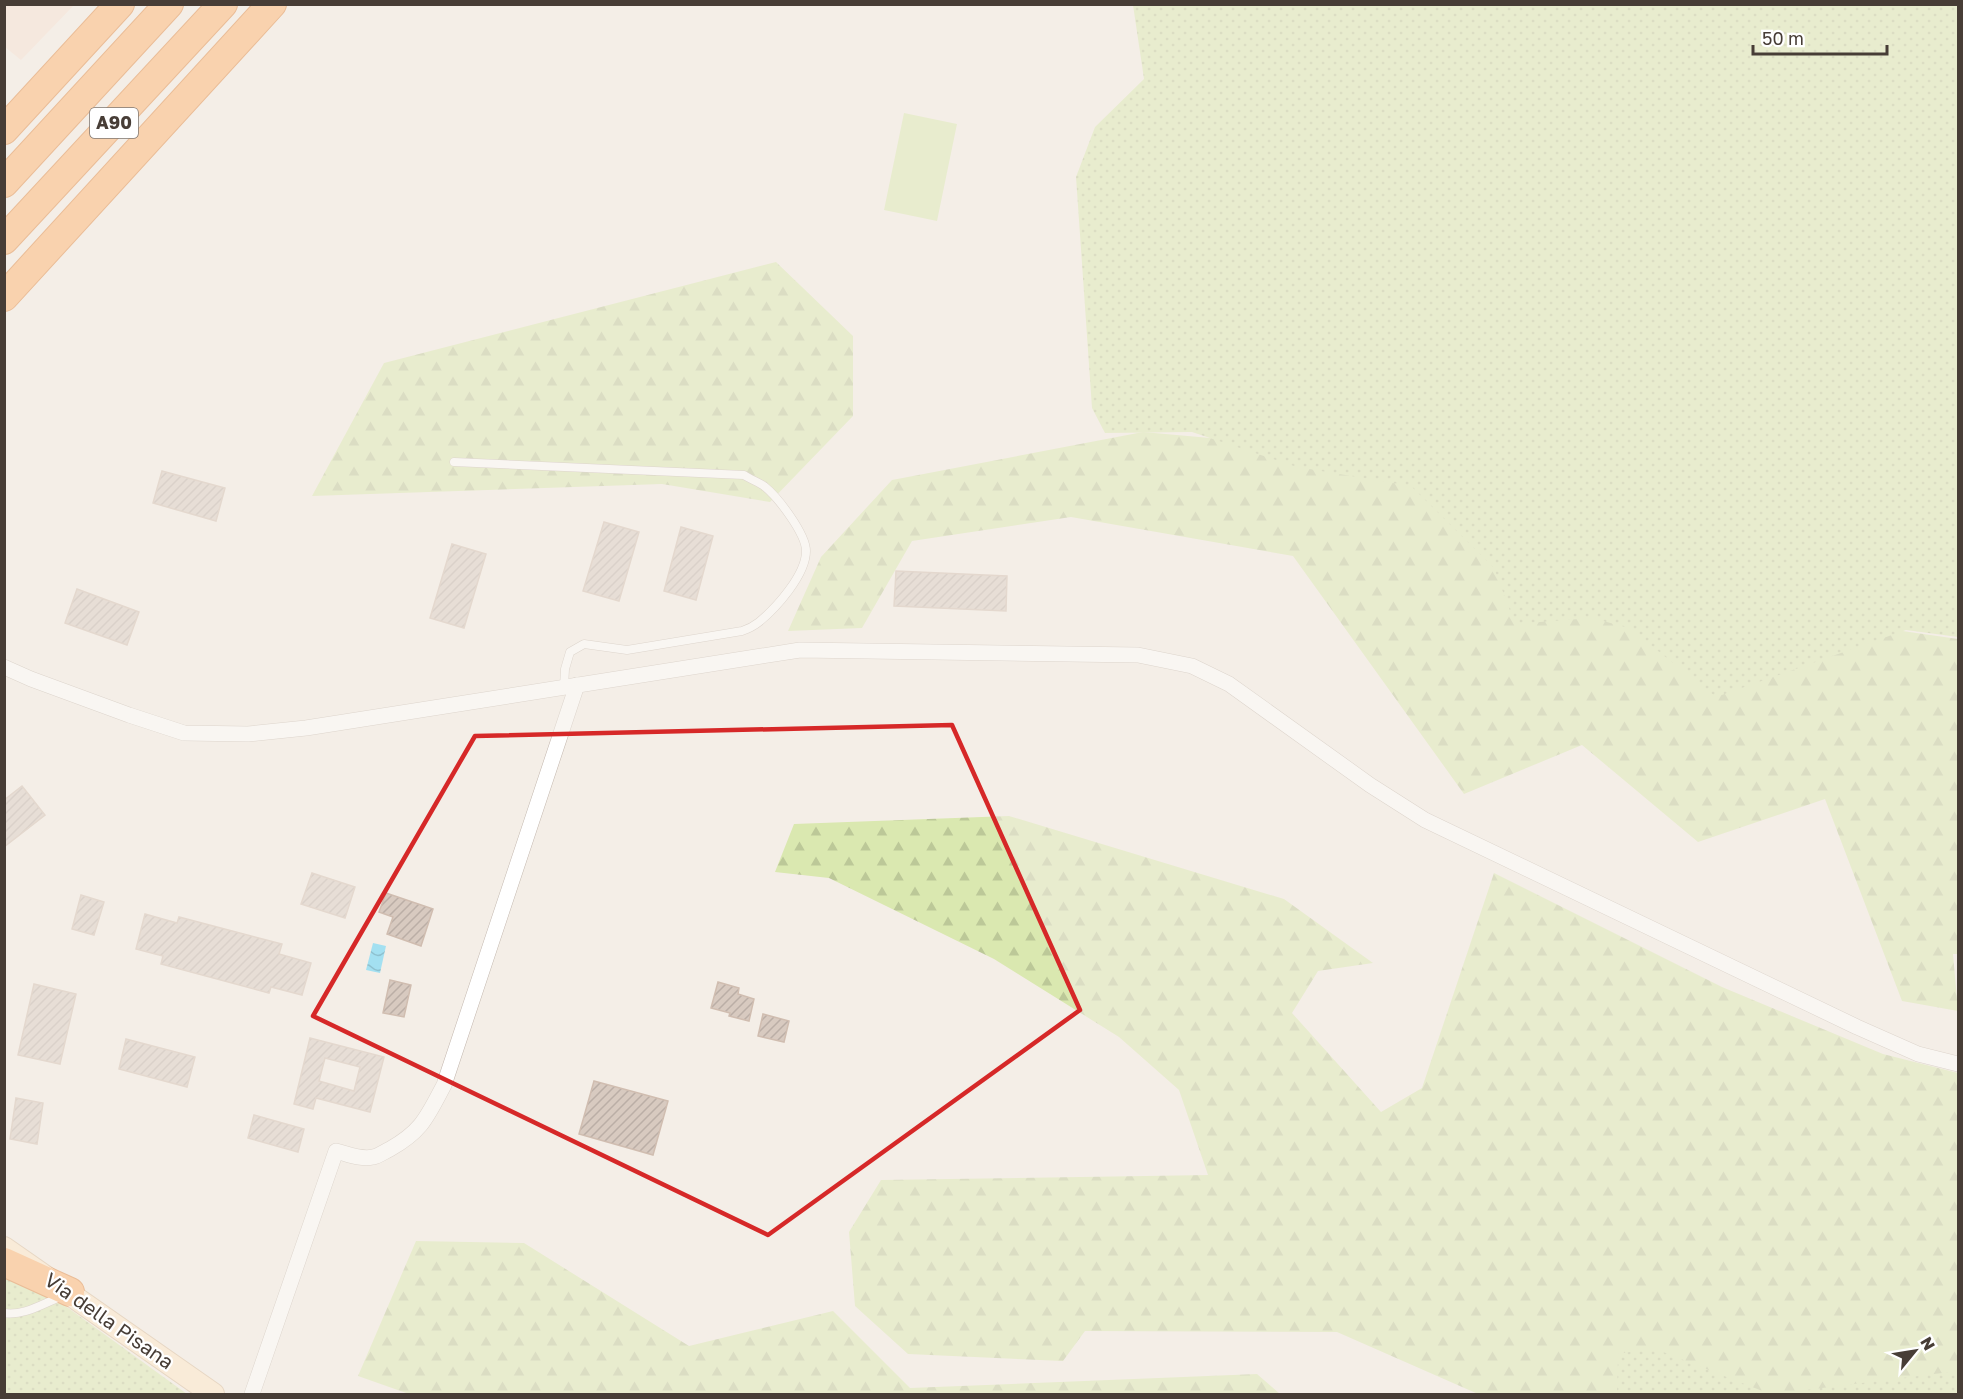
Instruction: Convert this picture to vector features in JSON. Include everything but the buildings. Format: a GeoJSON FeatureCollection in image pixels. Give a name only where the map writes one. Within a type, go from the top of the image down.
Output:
{"type":"FeatureCollection","features":[{"type":"Feature","properties":{"kind":"highway"},"geometry":{"type":"LineString","coordinates":[[4,130],[120,4]]}},
{"type":"Feature","properties":{"kind":"highway","name":"A90"},"geometry":{"type":"LineString","coordinates":[[4,183],[169,4]]}},
{"type":"Feature","properties":{"kind":"highway","name":"A90"},"geometry":{"type":"LineString","coordinates":[[4,240],[223,4]]}},
{"type":"Feature","properties":{"kind":"highway"},"geometry":{"type":"LineString","coordinates":[[4,297],[272,4]]}},
{"type":"Feature","properties":{"kind":"highway"},"geometry":{"type":"LineString","coordinates":[[4,1262],[70,1292]]}},
{"type":"Feature","properties":{"kind":"main road","name":"Via della Pisana"},"geometry":{"type":"LineString","coordinates":[[4,1248],[70,1292],[213,1395]]}},
{"type":"Feature","properties":{"kind":"street"},"geometry":{"type":"LineString","coordinates":[[4,667],[129,715],[184,732],[248,734],[306,728],[800,650],[1138,655],[1192,666],[1229,684],[1370,785],[1425,820],[1857,1028],[1918,1054],[1959,1064]]}},
{"type":"Feature","properties":{"kind":"street"},"geometry":{"type":"LineString","coordinates":[[252,1395],[336,1151],[357,1157],[374,1157],[392,1148],[414,1134],[426,1118],[444,1085],[571,686]]}},
{"type":"Feature","properties":{"kind":"lane"},"geometry":{"type":"LineString","coordinates":[[454,462],[744,475],[764,486],[783,507],[798,531],[806,549],[804,566],[786,594],[758,623],[742,631],[627,650],[584,644],[570,652],[565,669],[571,686]]}},
{"type":"Feature","properties":{"kind":"lane"},"geometry":{"type":"LineString","coordinates":[[4,1313],[26,1311],[70,1292]]}},
{"type":"Feature","properties":{"kind":"highlighted area"},"geometry":{"type":"Polygon","coordinates":[[[952,725],[1080,1010],[768,1235],[313,1016],[475,736],[952,725]]]}},
{"type":"Feature","properties":{"kind":"shaded area"},"geometry":{"type":"Polygon","coordinates":[[[5,4],[74,5],[21,60],[5,47],[5,4]]]}},
{"type":"Feature","properties":{"kind":"green space"},"geometry":{"type":"Polygon","coordinates":[[[1133,5],[1958,5],[1958,637],[1906,630],[1716,697],[1629,628],[1592,618],[1515,624],[1494,568],[1411,486],[1297,467],[1192,432],[1105,433],[1092,408],[1076,177],[1095,127],[1144,79],[1133,5]]]}},
{"type":"Feature","properties":{"kind":"green space"},"geometry":{"type":"Polygon","coordinates":[[[904,113],[957,124],[937,221],[884,210],[904,113]]]}},
{"type":"Feature","properties":{"kind":"green space"},"geometry":{"type":"Polygon","coordinates":[[[776,262],[853,336],[853,416],[770,502],[662,484],[312,496],[384,363],[776,262]]]}},
{"type":"Feature","properties":{"kind":"green space"},"geometry":{"type":"Polygon","coordinates":[[[1143,432],[1399,455],[1619,590],[1958,639],[1958,954],[1953,954],[1958,1011],[1902,1001],[1825,799],[1698,842],[1582,745],[1464,794],[1293,556],[1071,517],[912,541],[862,628],[788,631],[821,557],[892,480],[1143,432]]]}},
{"type":"Feature","properties":{"kind":"green space"},"geometry":{"type":"Polygon","coordinates":[[[1009,816],[1284,899],[1373,963],[1318,971],[1292,1013],[1381,1112],[1422,1088],[1494,873],[1722,987],[1883,1054],[1958,1073],[1958,1394],[1478,1394],[1337,1332],[1085,1331],[1063,1361],[908,1354],[855,1306],[849,1232],[881,1180],[1208,1175],[1179,1090],[1119,1037],[994,959],[829,878],[775,872],[794,824],[1009,816]]]}},
{"type":"Feature","properties":{"kind":"green space"},"geometry":{"type":"Polygon","coordinates":[[[416,1241],[524,1243],[689,1346],[833,1311],[910,1388],[1257,1374],[1280,1394],[409,1394],[358,1376],[416,1241]]]}},
{"type":"Feature","properties":{"kind":"green space"},"geometry":{"type":"Polygon","coordinates":[[[5,1275],[53,1297],[187,1394],[5,1394],[5,1275]]]}},
{"type":"Feature","properties":{"kind":"green space"},"geometry":{"type":"Polygon","coordinates":[[[1653,1348],[1770,1394],[1617,1394],[1618,1354],[1653,1348]]]}},
{"type":"Feature","properties":{"kind":"green space"},"geometry":{"type":"Polygon","coordinates":[[[1958,1371],[1958,1394],[1774,1394],[1958,1371]]]}},
{"type":"Feature","properties":{"kind":"water"},"geometry":{"type":"Polygon","coordinates":[[[373,943],[386,946],[380,973],[366,970],[373,943]]]}}]}
